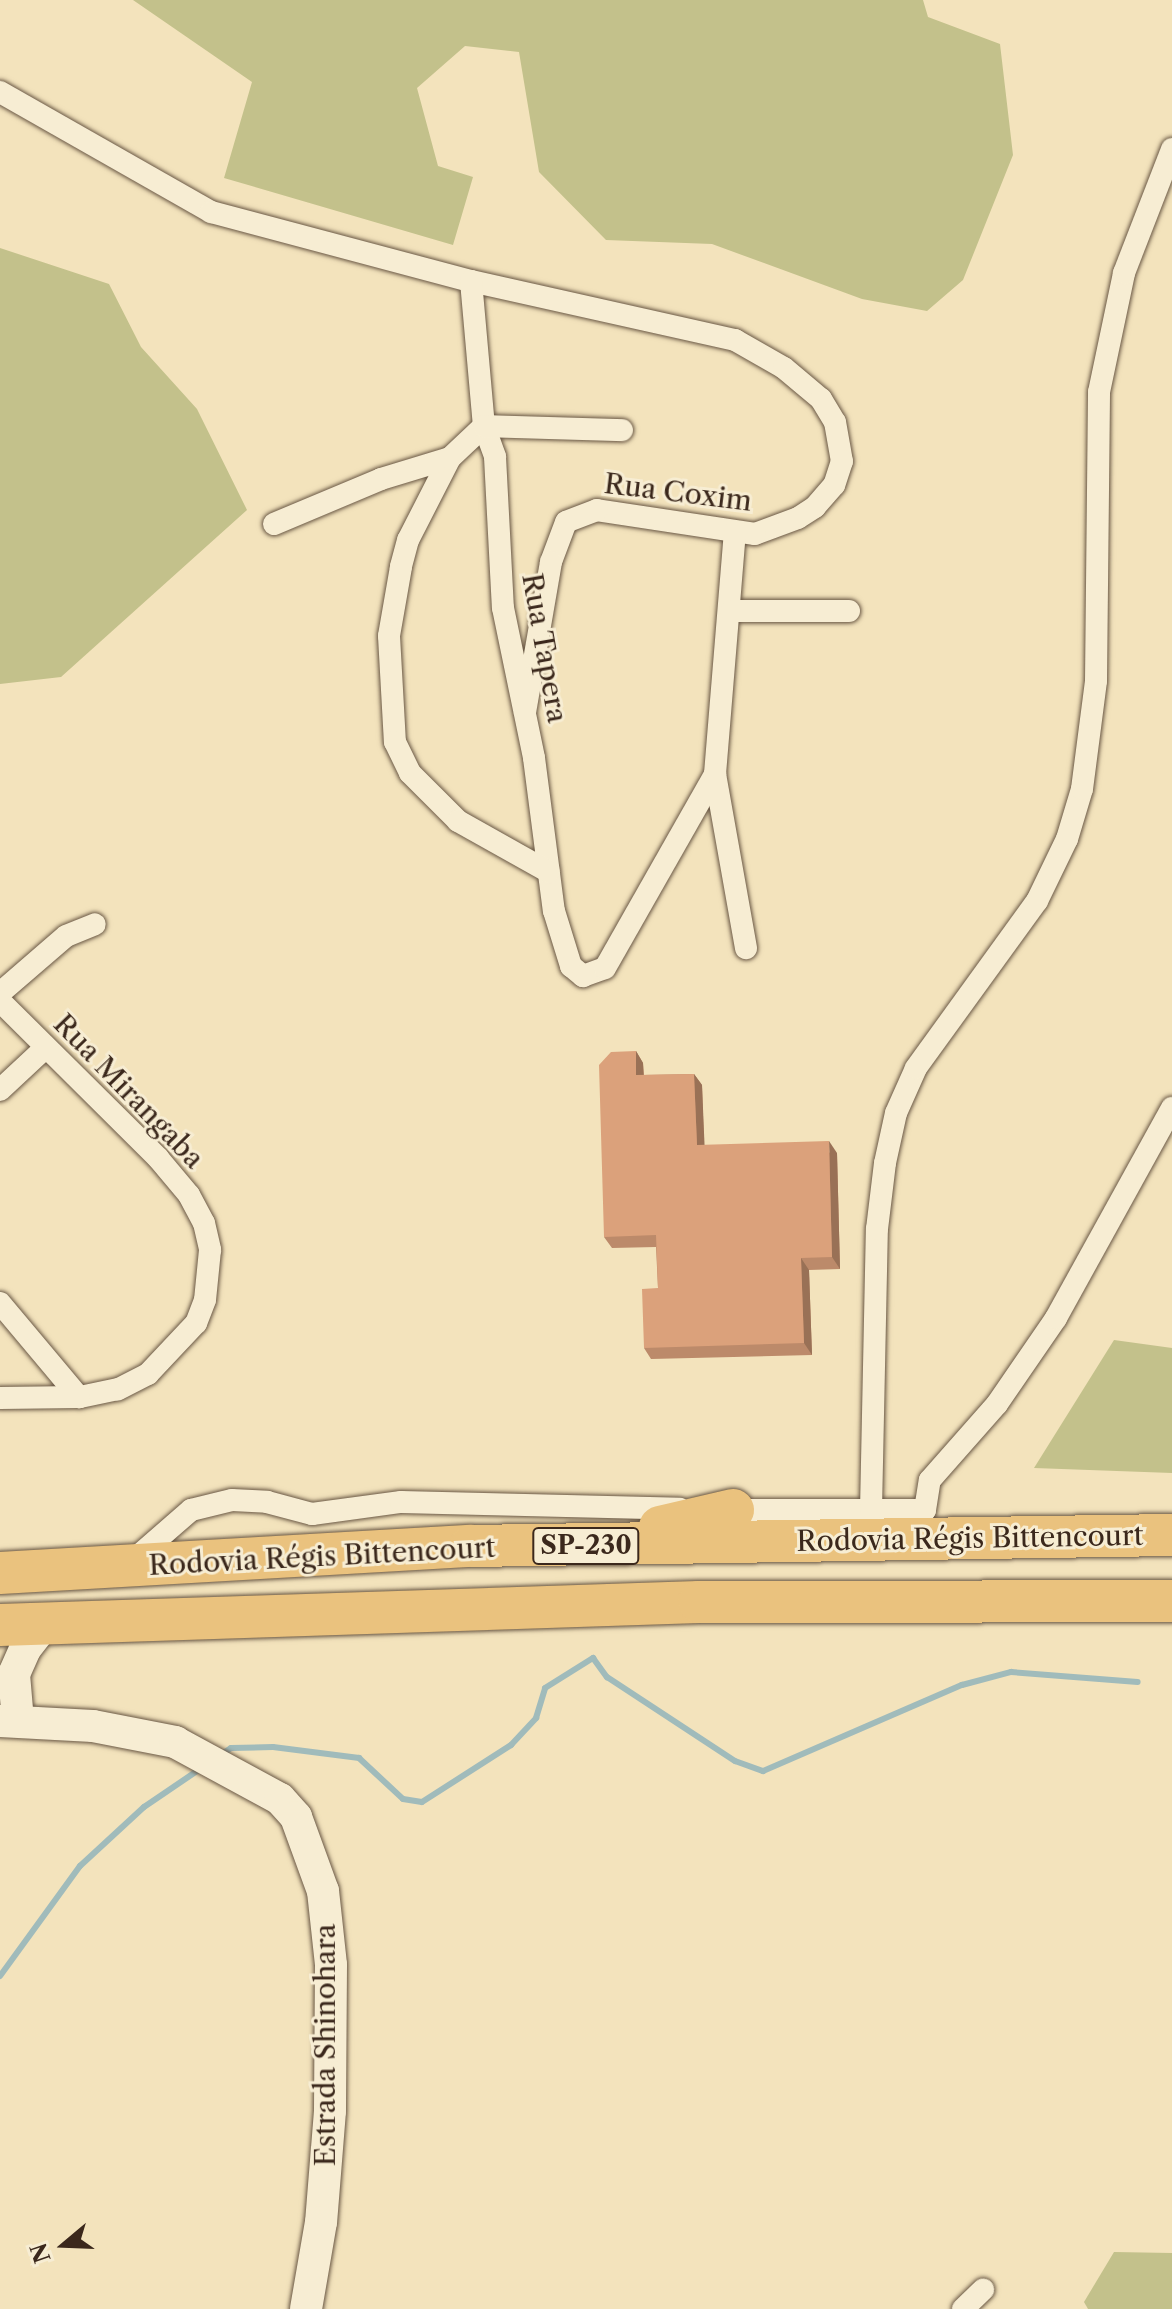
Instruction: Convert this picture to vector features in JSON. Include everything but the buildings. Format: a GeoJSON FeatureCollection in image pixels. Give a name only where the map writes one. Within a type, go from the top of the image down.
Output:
{"type":"FeatureCollection","features":[{"type":"Feature","properties":{"kind":"highway"},"geometry":{"type":"LineString","coordinates":[[471,1546],[631,1531],[733,1510]]}},
{"type":"Feature","properties":{"kind":"highway"},"geometry":{"type":"LineString","coordinates":[[925,1510],[1099,1511],[1123,1532]]}},
{"type":"Feature","properties":{"kind":"highway","name":"Rodovia Régis Bittencourt"},"geometry":{"type":"LineString","coordinates":[[0,1573],[471,1546],[1123,1532],[1172,1535]]}},
{"type":"Feature","properties":{"kind":"highway","name":"Rodovia Régis Bittencourt"},"geometry":{"type":"LineString","coordinates":[[0,1625],[699,1602],[1172,1601]]}},
{"type":"Feature","properties":{"kind":"street","name":"Rua Coxim"},"geometry":{"type":"LineString","coordinates":[[0,92],[211,212],[471,281],[735,340],[811,387],[835,422],[842,443],[834,485],[798,518],[755,534],[597,510],[566,522],[553,550],[525,712]]}},
{"type":"Feature","properties":{"kind":"street"},"geometry":{"type":"LineString","coordinates":[[871,1510],[877,1229],[885,1163],[896,1113],[916,1068],[1037,901],[1067,839],[1082,789],[1097,654],[1099,392],[1124,273],[1172,149]]}},
{"type":"Feature","properties":{"kind":"street","name":"Rua Tapera"},"geometry":{"type":"LineString","coordinates":[[471,281],[484,426],[495,457],[503,608],[525,712],[561,938],[577,973],[599,973],[613,953],[715,774]]}},
{"type":"Feature","properties":{"kind":"street"},"geometry":{"type":"LineString","coordinates":[[549,872],[458,821],[410,773],[395,742],[388,675],[394,600],[408,540],[450,458],[484,426],[622,430]]}},
{"type":"Feature","properties":{"kind":"street"},"geometry":{"type":"LineString","coordinates":[[274,524],[381,479],[450,458]]}},
{"type":"Feature","properties":{"kind":"street"},"geometry":{"type":"LineString","coordinates":[[735,532],[731,611],[715,774],[746,948]]}},
{"type":"Feature","properties":{"kind":"street"},"geometry":{"type":"LineString","coordinates":[[731,611],[849,611]]}},
{"type":"Feature","properties":{"kind":"street"},"geometry":{"type":"LineString","coordinates":[[0,993],[66,936],[95,924]]}},
{"type":"Feature","properties":{"kind":"street","name":"Rua Mirangaba"},"geometry":{"type":"LineString","coordinates":[[0,1001],[189,1195],[204,1223],[210,1250],[205,1300],[196,1323],[173,1351],[148,1374],[118,1389],[79,1397],[0,1398]]}},
{"type":"Feature","properties":{"kind":"street"},"geometry":{"type":"LineString","coordinates":[[0,1090],[45,1048]]}},
{"type":"Feature","properties":{"kind":"street"},"geometry":{"type":"LineString","coordinates":[[126,1567],[191,1510],[232,1500],[267,1502],[312,1514],[401,1502],[733,1510],[925,1510],[930,1480],[997,1404],[1056,1318],[1172,1108]]}},
{"type":"Feature","properties":{"kind":"street"},"geometry":{"type":"LineString","coordinates":[[0,1303],[79,1397]]}},
{"type":"Feature","properties":{"kind":"street"},"geometry":{"type":"LineString","coordinates":[[9,1721],[14,1674],[25,1649],[45,1623]]}},
{"type":"Feature","properties":{"kind":"street","name":"Estrada Shinohara"},"geometry":{"type":"LineString","coordinates":[[9,1721],[126,1730],[216,1761],[280,1799],[296,1817],[323,1891],[331,1965],[330,2111],[321,2222],[306,2309]]}},
{"type":"Feature","properties":{"kind":"street"},"geometry":{"type":"LineString","coordinates":[[963,2309],[983,2290]]}},
{"type":"Feature","properties":{"kind":"shaded area"},"geometry":{"type":"Polygon","coordinates":[[[133,0],[923,0],[928,17],[1000,44],[1013,155],[963,280],[927,311],[862,299],[712,244],[606,240],[539,172],[519,52],[465,46],[417,88],[438,166],[473,177],[453,245],[224,178],[252,82],[133,0]]]}},
{"type":"Feature","properties":{"kind":"shaded area"},"geometry":{"type":"Polygon","coordinates":[[[0,248],[109,284],[141,347],[197,409],[247,510],[61,677],[0,684],[0,248]]]}},
{"type":"Feature","properties":{"kind":"shaded area"},"geometry":{"type":"Polygon","coordinates":[[[1114,1340],[1172,1348],[1172,1473],[1034,1468],[1114,1340]]]}},
{"type":"Feature","properties":{"kind":"shaded area"},"geometry":{"type":"Polygon","coordinates":[[[1114,2252],[1172,2253],[1172,2309],[1088,2309],[1084,2302],[1114,2252]]]}},
{"type":"Feature","properties":{"kind":"waterway"},"geometry":{"type":"LineString","coordinates":[[219,1756],[231,1748],[273,1747],[359,1758],[403,1799],[422,1802],[511,1745],[536,1718],[545,1688],[593,1658],[607,1677],[735,1761],[763,1771],[962,1685],[1011,1672],[1138,1682]]}},
{"type":"Feature","properties":{"kind":"waterway"},"geometry":{"type":"LineString","coordinates":[[0,1976],[80,1866],[144,1807],[200,1769]]}}]}
